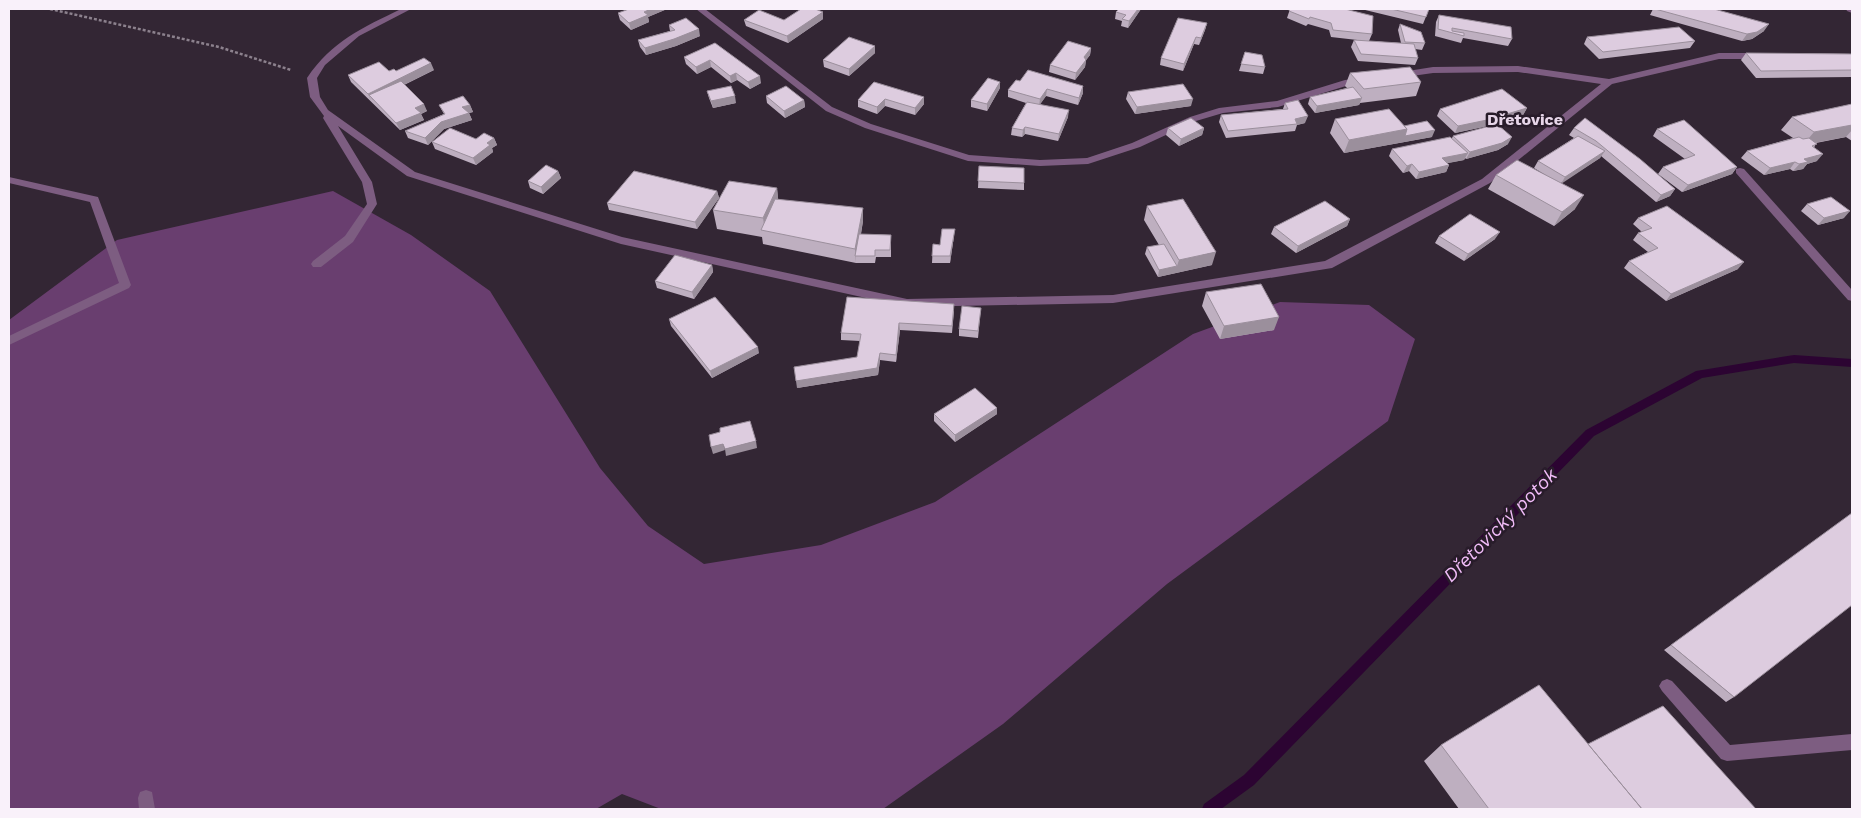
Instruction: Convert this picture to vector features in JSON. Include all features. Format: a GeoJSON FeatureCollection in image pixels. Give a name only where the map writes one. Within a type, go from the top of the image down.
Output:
{"type":"FeatureCollection","features":[{"type":"Feature","properties":{"kind":"street"},"geometry":{"type":"LineString","coordinates":[[317,264],[349,239],[372,204],[367,182],[315,96],[312,78],[322,64],[356,34],[407,9]]}},
{"type":"Feature","properties":{"kind":"street"},"geometry":{"type":"LineString","coordinates":[[700,9],[829,109],[868,126],[968,158],[1040,163],[1088,161],[1136,145],[1193,119],[1222,110],[1278,104],[1345,83],[1433,70],[1518,69],[1609,82],[1719,56],[1776,56]]}},
{"type":"Feature","properties":{"kind":"street"},"geometry":{"type":"LineString","coordinates":[[325,112],[411,174],[621,240],[908,303],[1103,299],[1328,265],[1486,181],[1609,82]]}},
{"type":"Feature","properties":{"kind":"street"},"geometry":{"type":"LineString","coordinates":[[1740,171],[1852,297]]}},
{"type":"Feature","properties":{"kind":"street"},"geometry":{"type":"LineString","coordinates":[[9,180],[94,199],[125,285],[9,341]]}},
{"type":"Feature","properties":{"kind":"street"},"geometry":{"type":"LineString","coordinates":[[1667,686],[1727,753],[1852,742]]}},
{"type":"Feature","properties":{"kind":"path"},"geometry":{"type":"LineString","coordinates":[[50,9],[218,47],[279,64],[312,78]]}},
{"type":"Feature","properties":{"kind":"shaded area"},"geometry":{"type":"Polygon","coordinates":[[[333,191],[411,235],[490,291],[600,468],[648,526],[704,564],[821,545],[935,502],[1193,334],[1280,302],[1369,305],[1415,339],[1388,421],[1167,584],[1003,724],[883,809],[661,809],[622,794],[596,809],[9,809],[9,320],[117,240],[333,191]]]}},
{"type":"Feature","properties":{"kind":"building"},"geometry":{"type":"Polygon","coordinates":[[[629,9],[651,9],[644,12],[648,15],[629,23],[618,13],[629,9]]]}},
{"type":"Feature","properties":{"kind":"building"},"geometry":{"type":"Polygon","coordinates":[[[801,9],[815,9],[823,12],[787,36],[744,20],[759,10],[784,20],[801,9]]]}},
{"type":"Feature","properties":{"kind":"building"},"geometry":{"type":"Polygon","coordinates":[[[1119,9],[1138,9],[1129,21],[1122,19],[1126,15],[1116,12],[1119,9]]]}},
{"type":"Feature","properties":{"kind":"building"},"geometry":{"type":"Polygon","coordinates":[[[1290,9],[1345,9],[1373,16],[1372,34],[1333,30],[1331,23],[1310,17],[1309,19],[1289,11],[1290,9]]]}},
{"type":"Feature","properties":{"kind":"building"},"geometry":{"type":"Polygon","coordinates":[[[1391,9],[1429,9],[1426,17],[1391,9]]]}},
{"type":"Feature","properties":{"kind":"building"},"geometry":{"type":"Polygon","coordinates":[[[1655,9],[1714,9],[1769,24],[1757,32],[1747,34],[1655,9]]]}},
{"type":"Feature","properties":{"kind":"building"},"geometry":{"type":"Polygon","coordinates":[[[1439,15],[1511,27],[1512,39],[1452,28],[1452,31],[1464,33],[1464,36],[1438,29],[1439,15]]]}},
{"type":"Feature","properties":{"kind":"building"},"geometry":{"type":"Polygon","coordinates":[[[686,18],[699,29],[645,48],[638,40],[675,30],[669,25],[686,18]]]}},
{"type":"Feature","properties":{"kind":"building"},"geometry":{"type":"Polygon","coordinates":[[[1178,18],[1207,23],[1201,38],[1196,37],[1184,64],[1161,58],[1178,18]]]}},
{"type":"Feature","properties":{"kind":"building"},"geometry":{"type":"Polygon","coordinates":[[[1400,24],[1421,32],[1425,43],[1405,42],[1400,24]]]}},
{"type":"Feature","properties":{"kind":"building"},"geometry":{"type":"Polygon","coordinates":[[[1679,27],[1695,41],[1603,52],[1587,37],[1679,27]]]}},
{"type":"Feature","properties":{"kind":"building"},"geometry":{"type":"Polygon","coordinates":[[[849,37],[875,46],[849,69],[823,60],[849,37]]]}},
{"type":"Feature","properties":{"kind":"building"},"geometry":{"type":"Polygon","coordinates":[[[1354,40],[1414,44],[1418,58],[1361,54],[1354,40]]]}},
{"type":"Feature","properties":{"kind":"building"},"geometry":{"type":"Polygon","coordinates":[[[1068,41],[1091,48],[1084,57],[1086,60],[1076,73],[1050,65],[1068,41]]]}},
{"type":"Feature","properties":{"kind":"building"},"geometry":{"type":"Polygon","coordinates":[[[715,43],[760,76],[748,82],[736,73],[730,76],[710,60],[696,67],[684,57],[715,43]]]}},
{"type":"Feature","properties":{"kind":"building"},"geometry":{"type":"Polygon","coordinates":[[[1245,52],[1262,55],[1265,67],[1241,64],[1245,52]]]}},
{"type":"Feature","properties":{"kind":"building"},"geometry":{"type":"Polygon","coordinates":[[[1746,53],[1852,54],[1852,70],[1761,71],[1746,53]]]}},
{"type":"Feature","properties":{"kind":"building"},"geometry":{"type":"Polygon","coordinates":[[[424,58],[431,63],[368,94],[348,75],[379,62],[389,71],[394,69],[396,71],[424,58]]]}},
{"type":"Feature","properties":{"kind":"building"},"geometry":{"type":"Polygon","coordinates":[[[1410,67],[1421,82],[1364,89],[1350,73],[1410,67]]]}},
{"type":"Feature","properties":{"kind":"building"},"geometry":{"type":"Polygon","coordinates":[[[1028,70],[1083,86],[1079,98],[1047,89],[1040,99],[1008,90],[1016,80],[1020,81],[1028,70]]]}},
{"type":"Feature","properties":{"kind":"building"},"geometry":{"type":"Polygon","coordinates":[[[988,78],[1000,82],[987,104],[971,100],[988,78]]]}},
{"type":"Feature","properties":{"kind":"building"},"geometry":{"type":"Polygon","coordinates":[[[401,81],[424,104],[415,108],[421,113],[396,123],[369,95],[401,81]]]}},
{"type":"Feature","properties":{"kind":"building"},"geometry":{"type":"Polygon","coordinates":[[[874,82],[924,97],[915,108],[885,99],[877,107],[858,100],[874,82]]]}},
{"type":"Feature","properties":{"kind":"building"},"geometry":{"type":"Polygon","coordinates":[[[1183,84],[1193,99],[1137,107],[1128,92],[1183,84]]]}},
{"type":"Feature","properties":{"kind":"building"},"geometry":{"type":"Polygon","coordinates":[[[731,86],[735,96],[711,101],[707,91],[731,86]]]}},
{"type":"Feature","properties":{"kind":"building"},"geometry":{"type":"Polygon","coordinates":[[[786,86],[804,100],[784,111],[766,96],[786,86]]]}},
{"type":"Feature","properties":{"kind":"building"},"geometry":{"type":"Polygon","coordinates":[[[1353,87],[1362,98],[1317,106],[1310,97],[1353,87]]]}},
{"type":"Feature","properties":{"kind":"building"},"geometry":{"type":"Polygon","coordinates":[[[1502,89],[1527,108],[1487,120],[1458,126],[1440,109],[1502,89]]]}},
{"type":"Feature","properties":{"kind":"building"},"geometry":{"type":"Polygon","coordinates":[[[463,96],[470,105],[462,107],[469,113],[441,122],[425,138],[405,131],[445,114],[439,105],[463,96]]]}},
{"type":"Feature","properties":{"kind":"building"},"geometry":{"type":"Polygon","coordinates":[[[1298,100],[1308,116],[1295,119],[1297,124],[1228,131],[1221,115],[1288,109],[1285,103],[1298,100]]]}},
{"type":"Feature","properties":{"kind":"building"},"geometry":{"type":"Polygon","coordinates":[[[1027,102],[1069,110],[1059,134],[1025,127],[1023,130],[1012,128],[1027,102]]]}},
{"type":"Feature","properties":{"kind":"building"},"geometry":{"type":"Polygon","coordinates":[[[1852,104],[1852,125],[1814,132],[1792,117],[1852,104]]]}},
{"type":"Feature","properties":{"kind":"building"},"geometry":{"type":"Polygon","coordinates":[[[1389,109],[1407,129],[1349,140],[1335,119],[1389,109]]]}},
{"type":"Feature","properties":{"kind":"building"},"geometry":{"type":"Polygon","coordinates":[[[1191,118],[1204,128],[1181,139],[1168,128],[1191,118]]]}},
{"type":"Feature","properties":{"kind":"building"},"geometry":{"type":"Polygon","coordinates":[[[1585,118],[1640,159],[1675,189],[1661,195],[1596,141],[1574,128],[1585,118]]]}},
{"type":"Feature","properties":{"kind":"building"},"geometry":{"type":"Polygon","coordinates":[[[1684,120],[1737,167],[1688,185],[1663,167],[1695,155],[1657,129],[1684,120]]]}},
{"type":"Feature","properties":{"kind":"building"},"geometry":{"type":"Polygon","coordinates":[[[1427,121],[1435,130],[1405,136],[1407,129],[1404,126],[1427,121]]]}},
{"type":"Feature","properties":{"kind":"building"},"geometry":{"type":"Polygon","coordinates":[[[1497,124],[1512,137],[1502,143],[1470,152],[1453,136],[1497,124]]]}},
{"type":"Feature","properties":{"kind":"building"},"geometry":{"type":"Polygon","coordinates":[[[450,128],[476,139],[484,133],[494,138],[487,143],[490,145],[473,158],[432,142],[450,128]]]}},
{"type":"Feature","properties":{"kind":"building"},"geometry":{"type":"Polygon","coordinates":[[[1578,136],[1605,151],[1565,177],[1538,161],[1578,136]]]}},
{"type":"Feature","properties":{"kind":"building"},"geometry":{"type":"Polygon","coordinates":[[[1450,137],[1468,153],[1442,158],[1449,165],[1419,172],[1412,164],[1407,166],[1392,149],[1450,137]]]}},
{"type":"Feature","properties":{"kind":"building"},"geometry":{"type":"Polygon","coordinates":[[[1799,137],[1803,139],[1809,138],[1817,144],[1812,146],[1823,154],[1804,159],[1808,162],[1799,164],[1795,162],[1770,168],[1747,151],[1799,137]]]}},
{"type":"Feature","properties":{"kind":"building"},"geometry":{"type":"Polygon","coordinates":[[[1517,160],[1584,195],[1562,212],[1496,175],[1517,160]]]}},
{"type":"Feature","properties":{"kind":"building"},"geometry":{"type":"Polygon","coordinates":[[[546,165],[558,171],[541,187],[528,181],[546,165]]]}},
{"type":"Feature","properties":{"kind":"building"},"geometry":{"type":"Polygon","coordinates":[[[979,166],[1024,168],[1024,183],[978,181],[979,166]]]}},
{"type":"Feature","properties":{"kind":"building"},"geometry":{"type":"Polygon","coordinates":[[[634,171],[717,191],[695,222],[607,203],[634,171]]]}},
{"type":"Feature","properties":{"kind":"building"},"geometry":{"type":"Polygon","coordinates":[[[729,181],[777,188],[763,218],[713,210],[729,181]]]}},
{"type":"Feature","properties":{"kind":"building"},"geometry":{"type":"Polygon","coordinates":[[[1831,197],[1850,211],[1824,218],[1807,204],[1831,197]]]}},
{"type":"Feature","properties":{"kind":"building"},"geometry":{"type":"Polygon","coordinates":[[[775,199],[863,208],[855,249],[761,230],[775,199]]]}},
{"type":"Feature","properties":{"kind":"building"},"geometry":{"type":"Polygon","coordinates":[[[1183,199],[1216,252],[1179,260],[1147,206],[1183,199]]]}},
{"type":"Feature","properties":{"kind":"building"},"geometry":{"type":"Polygon","coordinates":[[[1325,201],[1350,219],[1298,246],[1274,227],[1325,201]]]}},
{"type":"Feature","properties":{"kind":"building"},"geometry":{"type":"Polygon","coordinates":[[[1667,206],[1744,262],[1671,294],[1629,261],[1658,248],[1638,233],[1652,228],[1638,218],[1667,206]]]}},
{"type":"Feature","properties":{"kind":"building"},"geometry":{"type":"Polygon","coordinates":[[[1470,214],[1500,232],[1468,254],[1439,236],[1470,214]]]}},
{"type":"Feature","properties":{"kind":"building"},"geometry":{"type":"Polygon","coordinates":[[[942,229],[955,229],[950,256],[932,256],[933,244],[940,245],[942,229]]]}},
{"type":"Feature","properties":{"kind":"building"},"geometry":{"type":"Polygon","coordinates":[[[859,234],[891,235],[890,250],[875,250],[875,256],[855,256],[859,234]]]}},
{"type":"Feature","properties":{"kind":"building"},"geometry":{"type":"Polygon","coordinates":[[[1164,244],[1177,266],[1159,270],[1147,247],[1164,244]]]}},
{"type":"Feature","properties":{"kind":"building"},"geometry":{"type":"Polygon","coordinates":[[[675,255],[712,265],[692,292],[655,281],[675,255]]]}},
{"type":"Feature","properties":{"kind":"building"},"geometry":{"type":"Polygon","coordinates":[[[1261,284],[1279,317],[1224,326],[1206,292],[1261,284]]]}},
{"type":"Feature","properties":{"kind":"building"},"geometry":{"type":"Polygon","coordinates":[[[715,297],[758,347],[710,371],[669,319],[715,297]]]}},
{"type":"Feature","properties":{"kind":"building"},"geometry":{"type":"Polygon","coordinates":[[[847,297],[954,304],[952,326],[899,323],[896,355],[880,353],[877,368],[796,381],[794,367],[857,357],[861,334],[841,333],[847,297]]]}},
{"type":"Feature","properties":{"kind":"building"},"geometry":{"type":"Polygon","coordinates":[[[962,306],[981,308],[978,331],[959,329],[962,306]]]}},
{"type":"Feature","properties":{"kind":"building"},"geometry":{"type":"Polygon","coordinates":[[[975,388],[997,408],[955,435],[934,414],[975,388]]]}},
{"type":"Feature","properties":{"kind":"building"},"geometry":{"type":"Polygon","coordinates":[[[750,421],[756,441],[725,449],[723,444],[711,447],[709,435],[720,432],[720,428],[750,421]]]}},
{"type":"Feature","properties":{"kind":"building"},"geometry":{"type":"Polygon","coordinates":[[[1852,513],[1852,605],[1734,697],[1671,645],[1852,513]]]}},
{"type":"Feature","properties":{"kind":"building"},"geometry":{"type":"Polygon","coordinates":[[[1539,685],[1642,809],[1489,809],[1441,745],[1539,685]]]}},
{"type":"Feature","properties":{"kind":"building"},"geometry":{"type":"Polygon","coordinates":[[[1663,706],[1756,809],[1642,809],[1588,744],[1663,706]]]}},
{"type":"Feature","properties":{"kind":"waterway","name":"Dřetovický potok"},"geometry":{"type":"LineString","coordinates":[[1209,809],[1249,780],[1590,433],[1700,374],[1794,359],[1852,363]]}},
{"type":"Feature","properties":{"kind":"district","name":"Dřetovice"},"geometry":{"type":"Point","coordinates":[1525,119]}}]}
